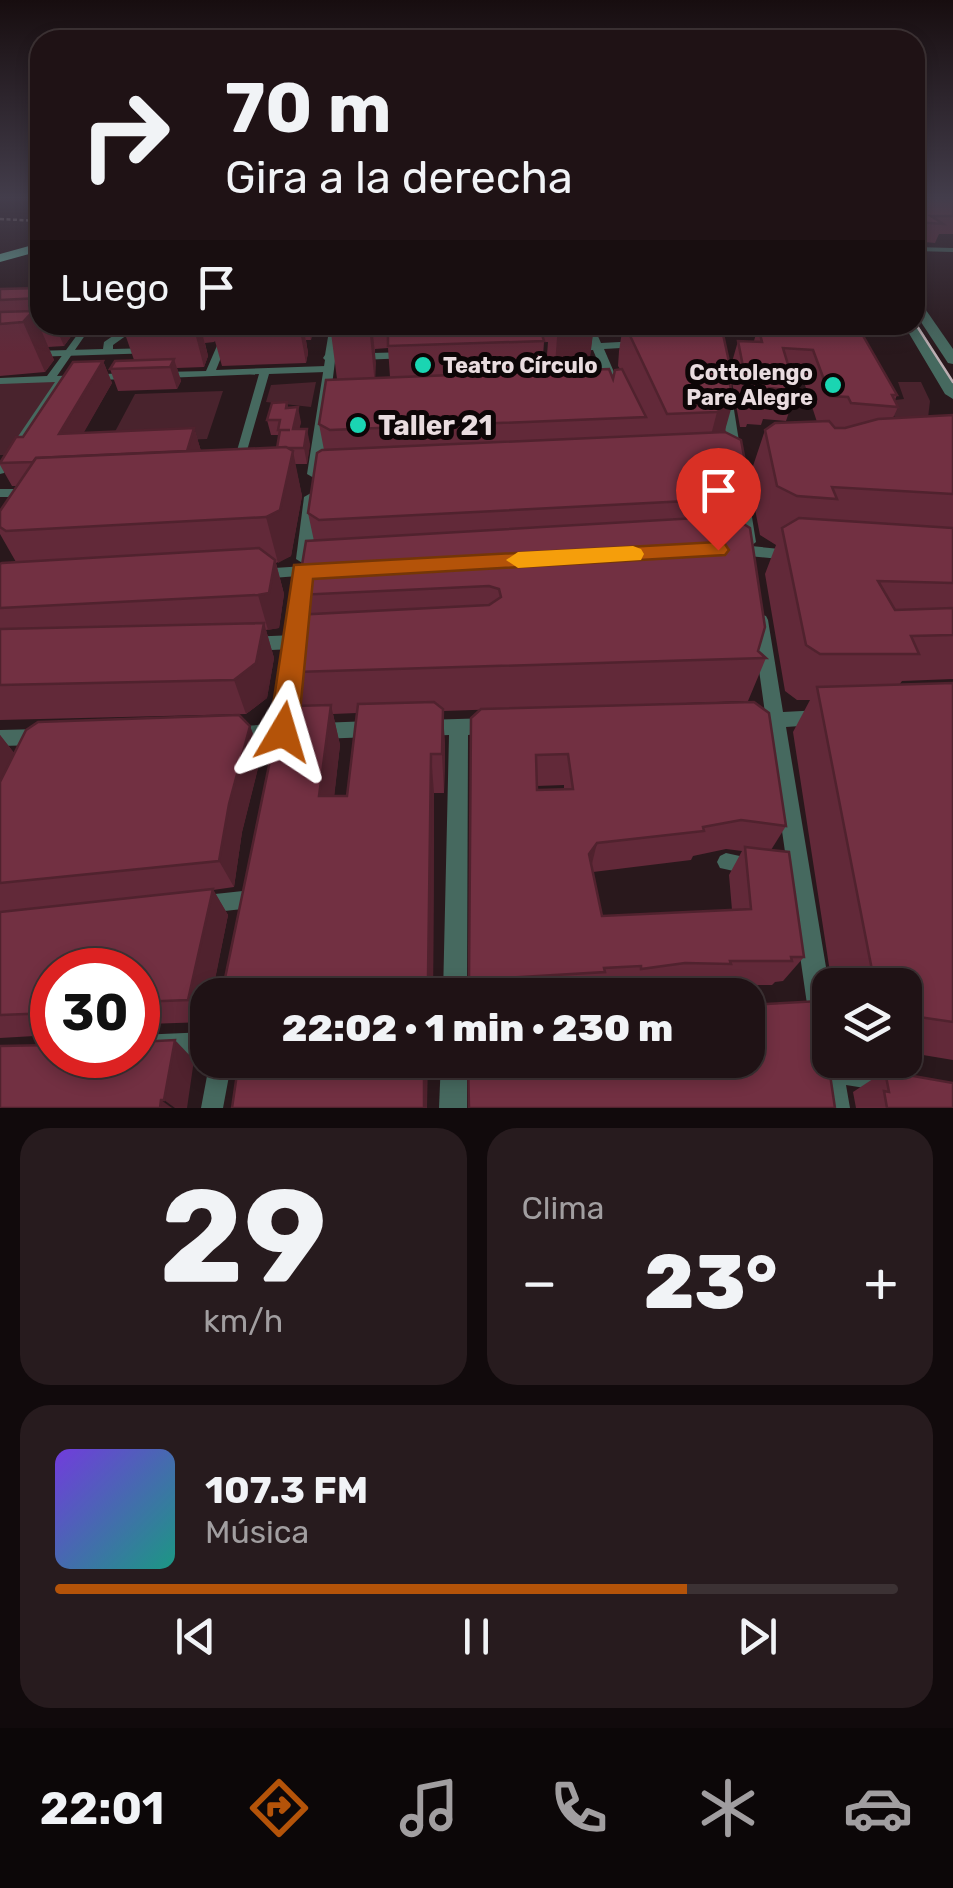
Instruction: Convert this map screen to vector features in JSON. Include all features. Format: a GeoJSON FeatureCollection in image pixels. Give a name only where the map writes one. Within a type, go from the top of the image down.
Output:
{"type":"FeatureCollection","features":[{"type":"Feature","properties":{"kind":"main road"},"geometry":{"type":"LineString","coordinates":[[0,258],[24,250]]}},
{"type":"Feature","properties":{"kind":"street"},"geometry":{"type":"LineString","coordinates":[[928,250],[953,253]]}},
{"type":"Feature","properties":{"kind":"street"},"geometry":{"type":"LineString","coordinates":[[925,256],[953,253]]}},
{"type":"Feature","properties":{"kind":"street"},"geometry":{"type":"LineString","coordinates":[[925,318],[953,360]]}},
{"type":"Feature","properties":{"kind":"street"},"geometry":{"type":"LineString","coordinates":[[0,471],[81,335]]}},
{"type":"Feature","properties":{"kind":"street"},"geometry":{"type":"LineString","coordinates":[[108,352],[108,344],[122,335]]}},
{"type":"Feature","properties":{"kind":"street"},"geometry":{"type":"LineString","coordinates":[[210,373],[226,335]]}},
{"type":"Feature","properties":{"kind":"street"},"geometry":{"type":"LineString","coordinates":[[302,579],[306,484],[321,416],[326,355],[332,335]]}},
{"type":"Feature","properties":{"kind":"street"},"geometry":{"type":"LineString","coordinates":[[592,335],[622,403]]}},
{"type":"Feature","properties":{"kind":"street"},"geometry":{"type":"LineString","coordinates":[[917,335],[953,394]]}},
{"type":"Feature","properties":{"kind":"street"},"geometry":{"type":"LineString","coordinates":[[0,356],[108,352],[145,338],[170,351]]}},
{"type":"Feature","properties":{"kind":"street"},"geometry":{"type":"LineString","coordinates":[[124,376],[145,338]]}},
{"type":"Feature","properties":{"kind":"street"},"geometry":{"type":"LineString","coordinates":[[554,349],[618,342],[656,346]]}},
{"type":"Feature","properties":{"kind":"street"},"geometry":{"type":"LineString","coordinates":[[204,350],[238,349]]}},
{"type":"Feature","properties":{"kind":"street"},"geometry":{"type":"LineString","coordinates":[[158,375],[265,372],[326,355],[385,362],[423,354]]}},
{"type":"Feature","properties":{"kind":"street"},"geometry":{"type":"LineString","coordinates":[[236,471],[265,372]]}},
{"type":"Feature","properties":{"kind":"street"},"geometry":{"type":"LineString","coordinates":[[0,381],[142,376]]}},
{"type":"Feature","properties":{"kind":"street"},"geometry":{"type":"LineString","coordinates":[[724,384],[727,464],[752,560]]}},
{"type":"Feature","properties":{"kind":"street"},"geometry":{"type":"LineString","coordinates":[[321,416],[336,415]]}},
{"type":"Feature","properties":{"kind":"street"},"geometry":{"type":"LineString","coordinates":[[727,464],[756,463]]}},
{"type":"Feature","properties":{"kind":"street"},"geometry":{"type":"LineString","coordinates":[[306,484],[332,482]]}},
{"type":"Feature","properties":{"kind":"street"},"geometry":{"type":"LineString","coordinates":[[0,493],[43,496],[34,513]]}},
{"type":"Feature","properties":{"kind":"street"},"geometry":{"type":"LineString","coordinates":[[718,550],[752,560],[806,556]]}},
{"type":"Feature","properties":{"kind":"street"},"geometry":{"type":"LineString","coordinates":[[235,575],[302,579],[340,569]]}},
{"type":"Feature","properties":{"kind":"street"},"geometry":{"type":"LineString","coordinates":[[758,606],[765,720],[799,872],[812,1012]]}},
{"type":"Feature","properties":{"kind":"street"},"geometry":{"type":"LineString","coordinates":[[237,645],[295,638],[313,648]]}},
{"type":"Feature","properties":{"kind":"street"},"geometry":{"type":"LineString","coordinates":[[282,741],[295,638]]}},
{"type":"Feature","properties":{"kind":"street"},"geometry":{"type":"LineString","coordinates":[[765,720],[836,718]]}},
{"type":"Feature","properties":{"kind":"street"},"geometry":{"type":"LineString","coordinates":[[455,978],[459,726]]}},
{"type":"Feature","properties":{"kind":"street"},"geometry":{"type":"LineString","coordinates":[[222,733],[282,741],[459,726],[511,726]]}},
{"type":"Feature","properties":{"kind":"street"},"geometry":{"type":"LineString","coordinates":[[0,738],[50,742]]}},
{"type":"Feature","properties":{"kind":"street"},"geometry":{"type":"LineString","coordinates":[[726,862],[799,872]]}},
{"type":"Feature","properties":{"kind":"street"},"geometry":{"type":"LineString","coordinates":[[194,905],[252,899]]}},
{"type":"Feature","properties":{"kind":"street"},"geometry":{"type":"LineString","coordinates":[[160,1045],[190,1044]]}},
{"type":"Feature","properties":{"kind":"street"},"geometry":{"type":"LineString","coordinates":[[212,1108],[218,1078]]}},
{"type":"Feature","properties":{"kind":"street"},"geometry":{"type":"LineString","coordinates":[[453,1108],[454,1078]]}},
{"type":"Feature","properties":{"kind":"street"},"geometry":{"type":"LineString","coordinates":[[832,1078],[836,1108]]}},
{"type":"Feature","properties":{"kind":"street"},"geometry":{"type":"LineString","coordinates":[[885,1078],[918,1084]]}},
{"type":"Feature","properties":{"kind":"shaded area"},"geometry":{"type":"Polygon","coordinates":[[[0,378],[58,380],[7,455],[0,455],[0,378]]]}},
{"type":"Feature","properties":{"kind":"shaded area"},"geometry":{"type":"Polygon","coordinates":[[[316,382],[311,407],[266,402],[271,385],[316,382]]]}},
{"type":"Feature","properties":{"kind":"shaded area"},"geometry":{"type":"Polygon","coordinates":[[[898,382],[921,382],[930,401],[928,418],[899,425],[886,401],[904,399],[898,382]]]}},
{"type":"Feature","properties":{"kind":"shaded area"},"geometry":{"type":"Polygon","coordinates":[[[223,391],[207,439],[109,443],[135,394],[223,391]]]}},
{"type":"Feature","properties":{"kind":"building"},"geometry":{"type":"Polygon","coordinates":[[[30,288],[30,298],[0,300],[0,289],[30,288]]]}},
{"type":"Feature","properties":{"kind":"building"},"geometry":{"type":"Polygon","coordinates":[[[30,311],[30,314],[23,322],[0,324],[0,312],[30,311]]]}},
{"type":"Feature","properties":{"kind":"building"},"geometry":{"type":"Polygon","coordinates":[[[388,335],[542,335],[544,341],[388,346],[388,335]]]}},
{"type":"Feature","properties":{"kind":"building"},"geometry":{"type":"Polygon","coordinates":[[[630,335],[723,335],[733,380],[729,379],[733,402],[717,412],[667,414],[630,335]]]}},
{"type":"Feature","properties":{"kind":"building"},"geometry":{"type":"Polygon","coordinates":[[[760,335],[863,335],[897,395],[892,395],[898,407],[851,403],[848,397],[830,396],[813,350],[783,348],[796,391],[769,388],[771,395],[749,397],[738,341],[762,342],[760,335]]]}},
{"type":"Feature","properties":{"kind":"building"},"geometry":{"type":"Polygon","coordinates":[[[174,359],[170,367],[110,369],[115,361],[174,359]]]}},
{"type":"Feature","properties":{"kind":"building"},"geometry":{"type":"Polygon","coordinates":[[[103,361],[59,434],[194,428],[187,451],[0,463],[16,437],[23,437],[73,362],[103,361]]]}},
{"type":"Feature","properties":{"kind":"building"},"geometry":{"type":"Polygon","coordinates":[[[609,369],[613,379],[615,370],[622,369],[646,417],[330,430],[319,424],[326,380],[609,369]]]}},
{"type":"Feature","properties":{"kind":"building"},"geometry":{"type":"Polygon","coordinates":[[[287,402],[286,408],[298,407],[293,429],[307,429],[304,448],[277,448],[280,420],[267,420],[272,403],[287,402]]]}},
{"type":"Feature","properties":{"kind":"building"},"geometry":{"type":"Polygon","coordinates":[[[953,415],[953,494],[832,487],[837,499],[797,496],[777,486],[765,430],[775,423],[829,421],[835,428],[845,428],[878,419],[953,415]]]}},
{"type":"Feature","properties":{"kind":"building"},"geometry":{"type":"Polygon","coordinates":[[[725,432],[741,440],[749,483],[726,499],[319,520],[308,513],[317,453],[322,450],[725,432]]]}},
{"type":"Feature","properties":{"kind":"building"},"geometry":{"type":"Polygon","coordinates":[[[286,447],[293,451],[280,510],[266,517],[6,531],[0,527],[0,511],[36,458],[286,447]]]}},
{"type":"Feature","properties":{"kind":"building"},"geometry":{"type":"Polygon","coordinates":[[[731,516],[750,528],[765,627],[758,651],[766,658],[295,672],[287,665],[294,615],[489,605],[501,597],[499,589],[489,586],[297,595],[306,541],[731,516]]]}},
{"type":"Feature","properties":{"kind":"building"},"geometry":{"type":"Polygon","coordinates":[[[799,518],[953,528],[953,583],[878,581],[895,610],[953,608],[953,635],[911,636],[919,654],[820,654],[806,645],[782,528],[799,518]]]}},
{"type":"Feature","properties":{"kind":"building"},"geometry":{"type":"Polygon","coordinates":[[[259,548],[275,560],[269,593],[0,608],[2,563],[259,548]]]}},
{"type":"Feature","properties":{"kind":"building"},"geometry":{"type":"Polygon","coordinates":[[[264,623],[256,663],[234,680],[0,685],[0,629],[264,623]]]}},
{"type":"Feature","properties":{"kind":"building"},"geometry":{"type":"Polygon","coordinates":[[[953,683],[953,1022],[922,1017],[922,968],[872,968],[817,687],[953,683]]]}},
{"type":"Feature","properties":{"kind":"building"},"geometry":{"type":"Polygon","coordinates":[[[434,702],[443,709],[442,754],[431,754],[428,977],[225,978],[279,717],[293,706],[331,705],[319,796],[347,796],[358,704],[434,702]]]}},
{"type":"Feature","properties":{"kind":"building"},"geometry":{"type":"Polygon","coordinates":[[[754,702],[769,713],[786,826],[741,820],[703,827],[704,831],[597,843],[589,854],[602,916],[751,909],[745,847],[789,852],[804,957],[791,957],[792,961],[685,963],[641,969],[604,968],[605,972],[469,978],[471,718],[481,709],[754,702]],[[568,754],[536,755],[537,790],[573,789],[568,754]]]}},
{"type":"Feature","properties":{"kind":"building"},"geometry":{"type":"Polygon","coordinates":[[[239,715],[250,726],[229,804],[219,861],[0,883],[0,782],[26,730],[38,722],[239,715]]]}},
{"type":"Feature","properties":{"kind":"building"},"geometry":{"type":"Polygon","coordinates":[[[213,889],[188,1000],[160,1001],[160,948],[30,948],[30,1014],[0,1015],[0,912],[213,889]]]}},
{"type":"Feature","properties":{"kind":"building"},"geometry":{"type":"Polygon","coordinates":[[[812,1001],[812,1078],[831,1078],[835,1108],[469,1108],[468,1078],[765,1078],[765,1004],[812,1001]]]}},
{"type":"Feature","properties":{"kind":"building"},"geometry":{"type":"Polygon","coordinates":[[[175,1040],[160,1108],[0,1108],[0,1046],[30,1045],[30,1078],[160,1078],[160,1041],[175,1040]]]}},
{"type":"Feature","properties":{"kind":"building"},"geometry":{"type":"Polygon","coordinates":[[[236,1078],[424,1078],[424,1108],[232,1108],[236,1078]]]}},
{"type":"Feature","properties":{"kind":"building"},"geometry":{"type":"Polygon","coordinates":[[[886,1078],[922,1078],[953,1083],[953,1108],[887,1108],[884,1091],[889,1092],[886,1078]]]}},
{"type":"Feature","properties":{"kind":"tram line"},"geometry":{"type":"LineString","coordinates":[[923,335],[953,382]]}},
{"type":"Feature","properties":{"kind":"slow traffic"},"geometry":{"type":"LineString","coordinates":[[518,560],[633,554]]}},
{"type":"Feature","properties":{"kind":"place","name":"Teatro Círculo"},"geometry":{"type":"Point","coordinates":[423,365]}},
{"type":"Feature","properties":{"kind":"place","name":"Cottolengo Pare Alegre"},"geometry":{"type":"Point","coordinates":[833,385]}},
{"type":"Feature","properties":{"kind":"place","name":"Taller 21"},"geometry":{"type":"Point","coordinates":[358,425]}},
{"type":"Feature","properties":{"kind":"route"},"geometry":{"type":"LineString","coordinates":[[283,732],[302,571],[718,550]]}}]}
